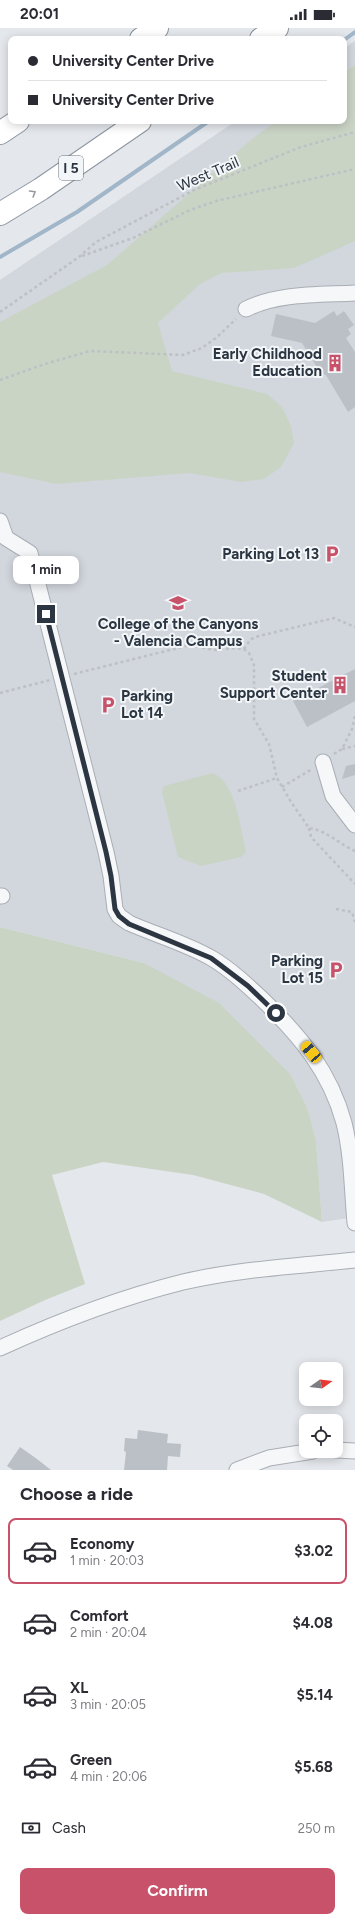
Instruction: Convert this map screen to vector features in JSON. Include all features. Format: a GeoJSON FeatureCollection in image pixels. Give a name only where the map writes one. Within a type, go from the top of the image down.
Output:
{"type":"FeatureCollection","features":[{"type":"Feature","properties":{"kind":"highway"},"geometry":{"type":"LineString","coordinates":[[146,36],[158,28]]}},
{"type":"Feature","properties":{"kind":"highway"},"geometry":{"type":"LineString","coordinates":[[265,36],[277,28]]}},
{"type":"Feature","properties":{"kind":"highway"},"geometry":{"type":"LineString","coordinates":[[0,133],[14,124]]}},
{"type":"Feature","properties":{"kind":"highway","name":"I 5"},"geometry":{"type":"LineString","coordinates":[[0,214],[41,189],[136,124]]}},
{"type":"Feature","properties":{"kind":"street"},"geometry":{"type":"LineString","coordinates":[[246,309],[259,303],[291,297],[355,293]]}},
{"type":"Feature","properties":{"kind":"street"},"geometry":{"type":"LineString","coordinates":[[0,521],[6,538],[30,553],[106,852],[115,909],[119,916],[129,924],[206,956],[225,967],[248,986],[292,1028],[311,1052],[325,1077],[344,1124],[349,1152],[355,1223]]}},
{"type":"Feature","properties":{"kind":"street"},"geometry":{"type":"LineString","coordinates":[[323,762],[333,796],[355,825]]}},
{"type":"Feature","properties":{"kind":"street"},"geometry":{"type":"LineString","coordinates":[[0,1348],[48,1326],[100,1306],[184,1282],[270,1268],[355,1260]]}},
{"type":"Feature","properties":{"kind":"street"},"geometry":{"type":"LineString","coordinates":[[343,1450],[355,1451]]}},
{"type":"Feature","properties":{"kind":"street"},"geometry":{"type":"LineString","coordinates":[[237,1470],[269,1458],[299,1453]]}},
{"type":"Feature","properties":{"kind":"path","name":"West Trail"},"geometry":{"type":"LineString","coordinates":[[0,312],[79,257],[102,239],[194,190],[301,147],[355,132]]}},
{"type":"Feature","properties":{"kind":"path","name":"West Trail"},"geometry":{"type":"LineString","coordinates":[[79,257],[133,238],[190,210],[216,201],[355,169]]}},
{"type":"Feature","properties":{"kind":"path"},"geometry":{"type":"LineString","coordinates":[[0,380],[45,364],[90,351],[183,355],[202,348],[217,337],[246,309]]}},
{"type":"Feature","properties":{"kind":"path"},"geometry":{"type":"LineString","coordinates":[[244,649],[250,640],[255,637],[334,618],[355,627]]}},
{"type":"Feature","properties":{"kind":"path"},"geometry":{"type":"LineString","coordinates":[[0,693],[190,645],[214,650],[234,648],[244,649],[249,652],[254,665],[254,719],[269,744],[277,778],[309,828],[311,837],[355,884]]}},
{"type":"Feature","properties":{"kind":"path"},"geometry":{"type":"LineString","coordinates":[[342,749],[352,729],[355,716]]}},
{"type":"Feature","properties":{"kind":"path"},"geometry":{"type":"LineString","coordinates":[[323,762],[342,749],[355,746]]}},
{"type":"Feature","properties":{"kind":"path"},"geometry":{"type":"LineString","coordinates":[[282,787],[299,776]]}},
{"type":"Feature","properties":{"kind":"path"},"geometry":{"type":"LineString","coordinates":[[238,791],[277,778]]}},
{"type":"Feature","properties":{"kind":"path"},"geometry":{"type":"LineString","coordinates":[[309,828],[318,829],[342,846],[355,850]]}},
{"type":"Feature","properties":{"kind":"path"},"geometry":{"type":"LineString","coordinates":[[336,909],[354,911],[355,922]]}},
{"type":"Feature","properties":{"kind":"shaded area","name":"College of the Canyons - Valencia Campus"},"geometry":{"type":"Polygon","coordinates":[[[355,41],[355,1217],[322,1222],[316,1140],[307,1107],[291,1075],[144,963],[0,927],[0,280],[232,124],[347,124],[347,46],[355,41]]]}},
{"type":"Feature","properties":{"kind":"green space"},"geometry":{"type":"Polygon","coordinates":[[[355,65],[355,241],[294,268],[222,273],[200,284],[158,323],[172,371],[267,394],[282,407],[291,426],[294,443],[281,467],[264,479],[241,482],[189,473],[56,484],[0,472],[0,322],[107,265],[253,138],[273,124],[347,124],[347,71],[355,65]]]}},
{"type":"Feature","properties":{"kind":"green space"},"geometry":{"type":"Polygon","coordinates":[[[213,773],[221,779],[232,797],[239,819],[246,852],[241,857],[201,866],[178,857],[162,792],[164,786],[213,773]]]}},
{"type":"Feature","properties":{"kind":"green space"},"geometry":{"type":"Polygon","coordinates":[[[0,927],[144,963],[219,1003],[291,1075],[307,1107],[316,1140],[322,1222],[264,1194],[193,1175],[103,1162],[52,1175],[85,1284],[45,1300],[0,1321],[0,927]]]}},
{"type":"Feature","properties":{"kind":"building","name":"Early Childhood Education"},"geometry":{"type":"Polygon","coordinates":[[[334,311],[337,316],[344,311],[354,325],[348,329],[351,334],[346,338],[355,352],[355,407],[348,412],[326,375],[321,374],[302,343],[271,336],[276,314],[315,323],[334,311]]]}},
{"type":"Feature","properties":{"kind":"building","name":"Student Support Center"},"geometry":{"type":"Polygon","coordinates":[[[355,669],[355,701],[307,727],[293,701],[355,669]]]}},
{"type":"Feature","properties":{"kind":"building"},"geometry":{"type":"Polygon","coordinates":[[[355,764],[355,775],[342,779],[346,766],[355,764]]]}},
{"type":"Feature","properties":{"kind":"building"},"geometry":{"type":"Polygon","coordinates":[[[138,1430],[168,1434],[167,1443],[181,1444],[180,1457],[168,1456],[167,1470],[124,1470],[126,1452],[124,1451],[125,1438],[137,1439],[138,1430]]]}},
{"type":"Feature","properties":{"kind":"building"},"geometry":{"type":"Polygon","coordinates":[[[20,1447],[51,1470],[13,1470],[7,1466],[20,1447]]]}},
{"type":"Feature","properties":{"kind":"waterway"},"geometry":{"type":"LineString","coordinates":[[347,38],[355,32]]}},
{"type":"Feature","properties":{"kind":"waterway"},"geometry":{"type":"LineString","coordinates":[[0,257],[77,212],[205,124]]}},
{"type":"Feature","properties":{"kind":"place","name":"Early Childhood Education"},"geometry":{"type":"Point","coordinates":[335,363]}},
{"type":"Feature","properties":{"kind":"place","name":"Parking Lot 13"},"geometry":{"type":"Point","coordinates":[332,554]}},
{"type":"Feature","properties":{"kind":"place","name":"College of the Canyons - Valencia Campus"},"geometry":{"type":"Point","coordinates":[178,603]}},
{"type":"Feature","properties":{"kind":"place","name":"Student Support Center"},"geometry":{"type":"Point","coordinates":[340,685]}},
{"type":"Feature","properties":{"kind":"place","name":"Parking Lot 14"},"geometry":{"type":"Point","coordinates":[108,705]}},
{"type":"Feature","properties":{"kind":"place","name":"Parking Lot 15"},"geometry":{"type":"Point","coordinates":[336,970]}},
{"type":"Feature","properties":{"kind":"route"},"geometry":{"type":"LineString","coordinates":[[46,614],[106,852],[111,876],[113,901],[119,916],[129,924],[211,958],[225,967],[248,986],[276,1013]]}}]}
